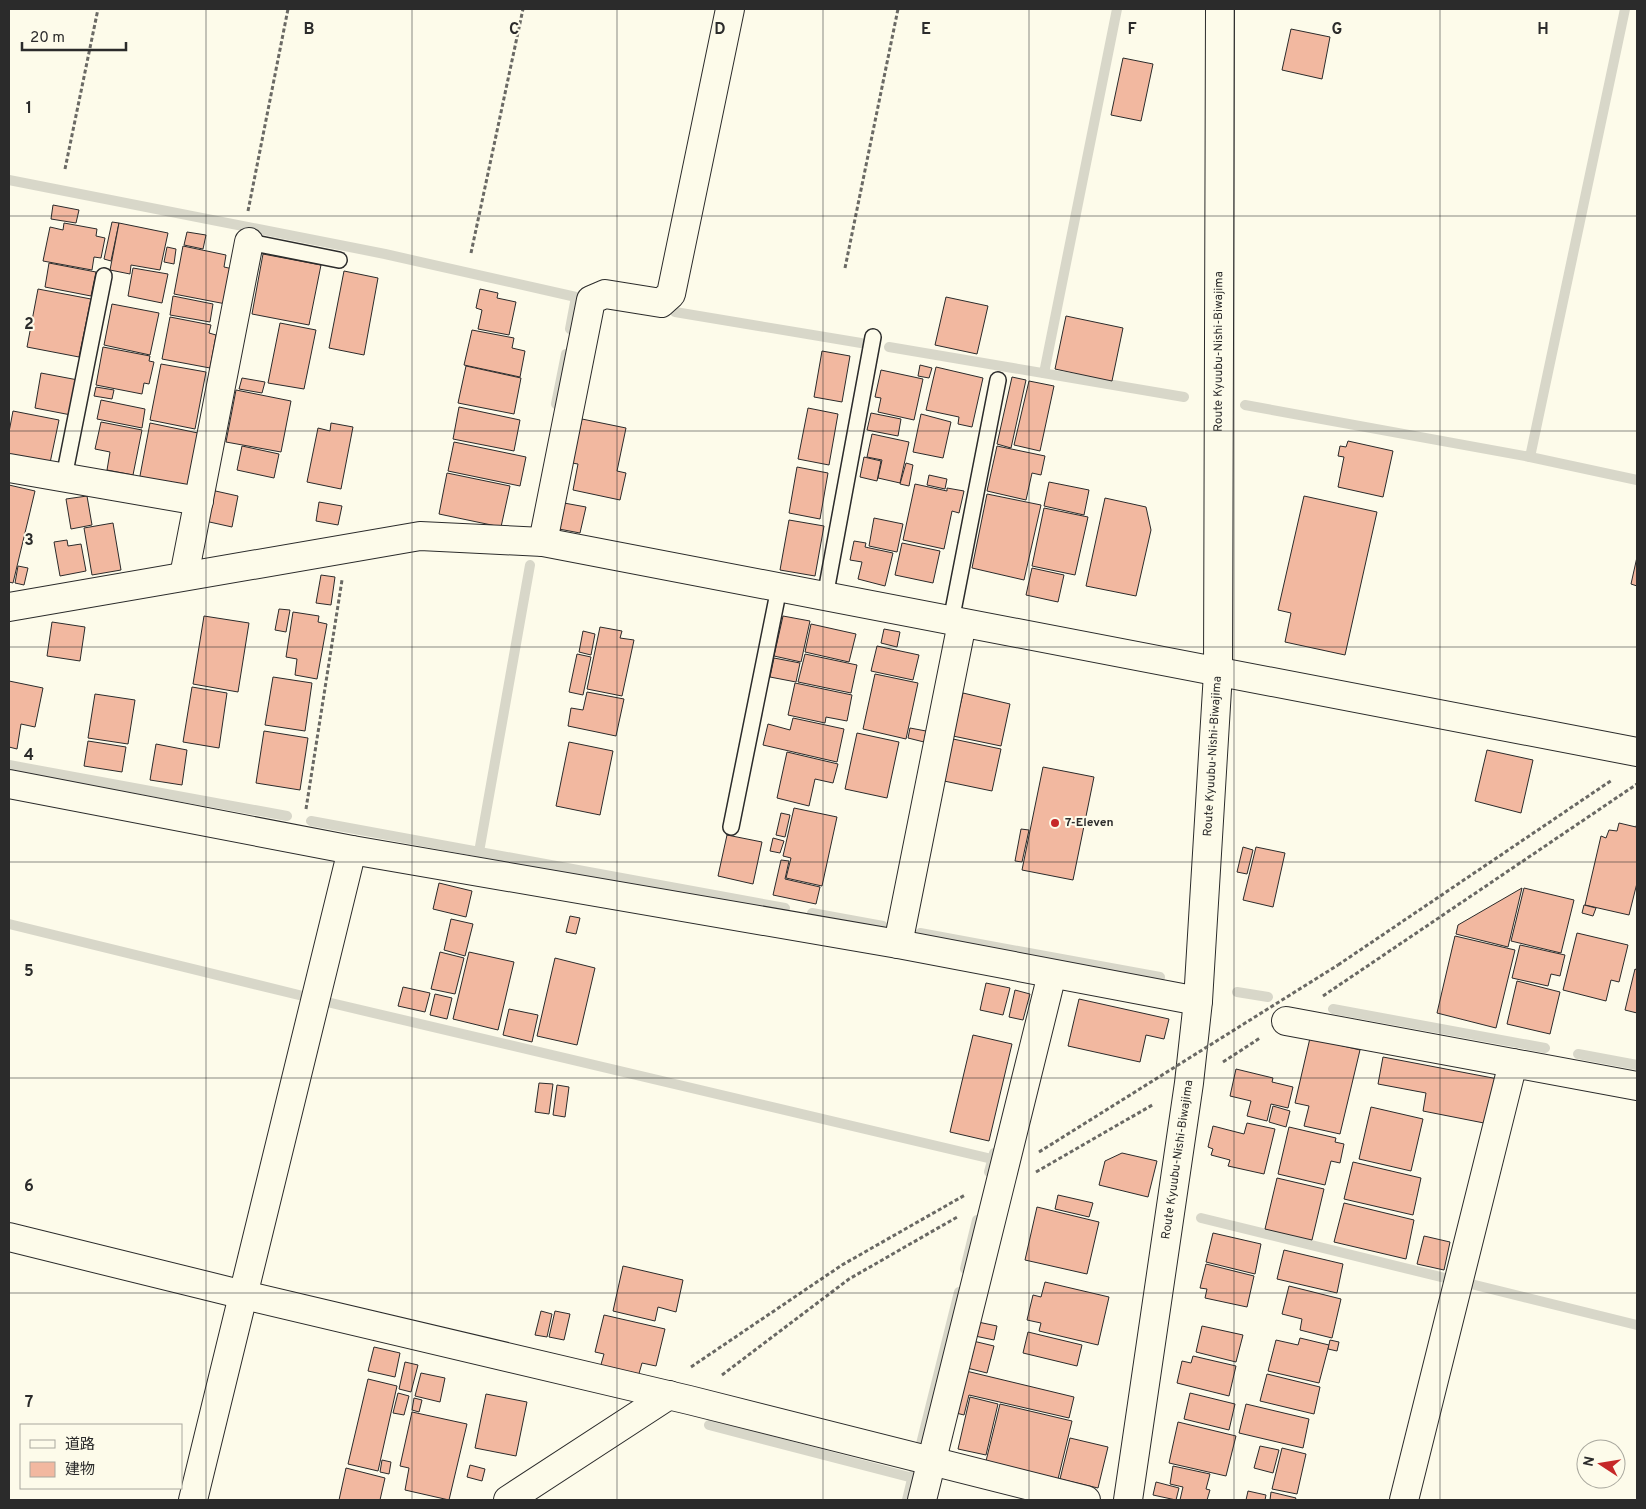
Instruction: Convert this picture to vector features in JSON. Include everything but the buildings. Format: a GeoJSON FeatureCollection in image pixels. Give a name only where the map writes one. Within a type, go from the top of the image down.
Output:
{"type":"FeatureCollection","features":[{"type":"Feature","properties":{"kind":"street"},"geometry":{"type":"LineString","coordinates":[[543,542],[591,300],[605,294],[661,304],[671,294],[730,9]]}},
{"type":"Feature","properties":{"kind":"street","name":"Route Kyuubu-Nishi-Biwajima"},"geometry":{"type":"LineString","coordinates":[[1128,1500],[1190,1083],[1198,1001],[1218,672],[1220,9]]}},
{"type":"Feature","properties":{"kind":"street"},"geometry":{"type":"LineString","coordinates":[[184,576],[249,242]]}},
{"type":"Feature","properties":{"kind":"street"},"geometry":{"type":"LineString","coordinates":[[9,468],[199,501]]}},
{"type":"Feature","properties":{"kind":"street"},"geometry":{"type":"LineString","coordinates":[[9,606],[420,536],[543,542],[1637,752]]}},
{"type":"Feature","properties":{"kind":"street"},"geometry":{"type":"LineString","coordinates":[[898,944],[956,622]]}},
{"type":"Feature","properties":{"kind":"street"},"geometry":{"type":"LineString","coordinates":[[9,784],[301,841],[898,944],[1198,1001]]}},
{"type":"Feature","properties":{"kind":"street"},"geometry":{"type":"LineString","coordinates":[[193,1500],[352,850]]}},
{"type":"Feature","properties":{"kind":"street"},"geometry":{"type":"LineString","coordinates":[[922,1500],[1052,974]]}},
{"type":"Feature","properties":{"kind":"street"},"geometry":{"type":"LineString","coordinates":[[1286,1021],[1637,1086]]}},
{"type":"Feature","properties":{"kind":"street"},"geometry":{"type":"LineString","coordinates":[[1404,1500],[1513,1063]]}},
{"type":"Feature","properties":{"kind":"street"},"geometry":{"type":"LineString","coordinates":[[9,1237],[244,1295],[671,1396],[1086,1500]]}},
{"type":"Feature","properties":{"kind":"street"},"geometry":{"type":"LineString","coordinates":[[508,1500],[671,1396]]}},
{"type":"Feature","properties":{"kind":"lane"},"geometry":{"type":"LineString","coordinates":[[249,242],[339,260]]}},
{"type":"Feature","properties":{"kind":"lane"},"geometry":{"type":"LineString","coordinates":[[64,477],[104,276]]}},
{"type":"Feature","properties":{"kind":"lane"},"geometry":{"type":"LineString","coordinates":[[825,597],[873,337]]}},
{"type":"Feature","properties":{"kind":"lane"},"geometry":{"type":"LineString","coordinates":[[956,622],[998,380]]}},
{"type":"Feature","properties":{"kind":"lane"},"geometry":{"type":"LineString","coordinates":[[731,827],[779,588]]}},
{"type":"Feature","properties":{"kind":"path"},"geometry":{"type":"LineString","coordinates":[[66,169],[98,9]]}},
{"type":"Feature","properties":{"kind":"path"},"geometry":{"type":"LineString","coordinates":[[248,211],[288,9]]}},
{"type":"Feature","properties":{"kind":"path"},"geometry":{"type":"LineString","coordinates":[[471,253],[523,9]]}},
{"type":"Feature","properties":{"kind":"path"},"geometry":{"type":"LineString","coordinates":[[845,268],[898,9]]}},
{"type":"Feature","properties":{"kind":"path"},"geometry":{"type":"LineString","coordinates":[[301,841],[348,548]]}},
{"type":"Feature","properties":{"kind":"path"},"geometry":{"type":"LineString","coordinates":[[671,1396],[1000,1183],[1039,1152],[1338,965],[1613,780]]}},
{"type":"Feature","properties":{"kind":"path"},"geometry":{"type":"LineString","coordinates":[[671,1396],[842,1265],[1190,1083],[1286,1021],[1637,784]]}},
{"type":"Feature","properties":{"kind":"waterway"},"geometry":{"type":"LineString","coordinates":[[1044,373],[1117,9]]}},
{"type":"Feature","properties":{"kind":"waterway"},"geometry":{"type":"LineString","coordinates":[[1530,457],[1625,9]]}},
{"type":"Feature","properties":{"kind":"waterway"},"geometry":{"type":"LineString","coordinates":[[9,180],[385,254],[576,297],[570,329]]}},
{"type":"Feature","properties":{"kind":"waterway"},"geometry":{"type":"LineString","coordinates":[[675,312],[861,343]]}},
{"type":"Feature","properties":{"kind":"waterway"},"geometry":{"type":"LineString","coordinates":[[889,347],[1184,397]]}},
{"type":"Feature","properties":{"kind":"waterway"},"geometry":{"type":"LineString","coordinates":[[556,404],[566,354]]}},
{"type":"Feature","properties":{"kind":"waterway"},"geometry":{"type":"LineString","coordinates":[[1245,405],[1530,457],[1637,480]]}},
{"type":"Feature","properties":{"kind":"waterway"},"geometry":{"type":"LineString","coordinates":[[479,852],[530,565]]}},
{"type":"Feature","properties":{"kind":"waterway"},"geometry":{"type":"LineString","coordinates":[[9,765],[287,816]]}},
{"type":"Feature","properties":{"kind":"waterway"},"geometry":{"type":"LineString","coordinates":[[311,821],[785,908]]}},
{"type":"Feature","properties":{"kind":"waterway"},"geometry":{"type":"LineString","coordinates":[[812,913],[883,926]]}},
{"type":"Feature","properties":{"kind":"waterway"},"geometry":{"type":"LineString","coordinates":[[9,924],[303,996]]}},
{"type":"Feature","properties":{"kind":"waterway"},"geometry":{"type":"LineString","coordinates":[[920,933],[1160,977]]}},
{"type":"Feature","properties":{"kind":"waterway"},"geometry":{"type":"LineString","coordinates":[[1237,992],[1268,997]]}},
{"type":"Feature","properties":{"kind":"waterway"},"geometry":{"type":"LineString","coordinates":[[327,1002],[992,1159]]}},
{"type":"Feature","properties":{"kind":"waterway"},"geometry":{"type":"LineString","coordinates":[[1333,1009],[1545,1048]]}},
{"type":"Feature","properties":{"kind":"waterway"},"geometry":{"type":"LineString","coordinates":[[1578,1054],[1637,1065]]}},
{"type":"Feature","properties":{"kind":"waterway"},"geometry":{"type":"LineString","coordinates":[[989,1172],[994,1153]]}},
{"type":"Feature","properties":{"kind":"waterway"},"geometry":{"type":"LineString","coordinates":[[1201,1218],[1445,1278]]}},
{"type":"Feature","properties":{"kind":"waterway"},"geometry":{"type":"LineString","coordinates":[[965,1269],[977,1220]]}},
{"type":"Feature","properties":{"kind":"waterway"},"geometry":{"type":"LineString","coordinates":[[1471,1284],[1637,1325]]}},
{"type":"Feature","properties":{"kind":"waterway"},"geometry":{"type":"LineString","coordinates":[[921,1444],[959,1292]]}},
{"type":"Feature","properties":{"kind":"waterway"},"geometry":{"type":"LineString","coordinates":[[709,1425],[913,1478]]}},
{"type":"Feature","properties":{"kind":"waterway"},"geometry":{"type":"LineString","coordinates":[[907,1500],[913,1475]]}},
{"type":"Feature","properties":{"kind":"place","name":"7-Eleven"},"geometry":{"type":"Point","coordinates":[1055,823]}}]}
